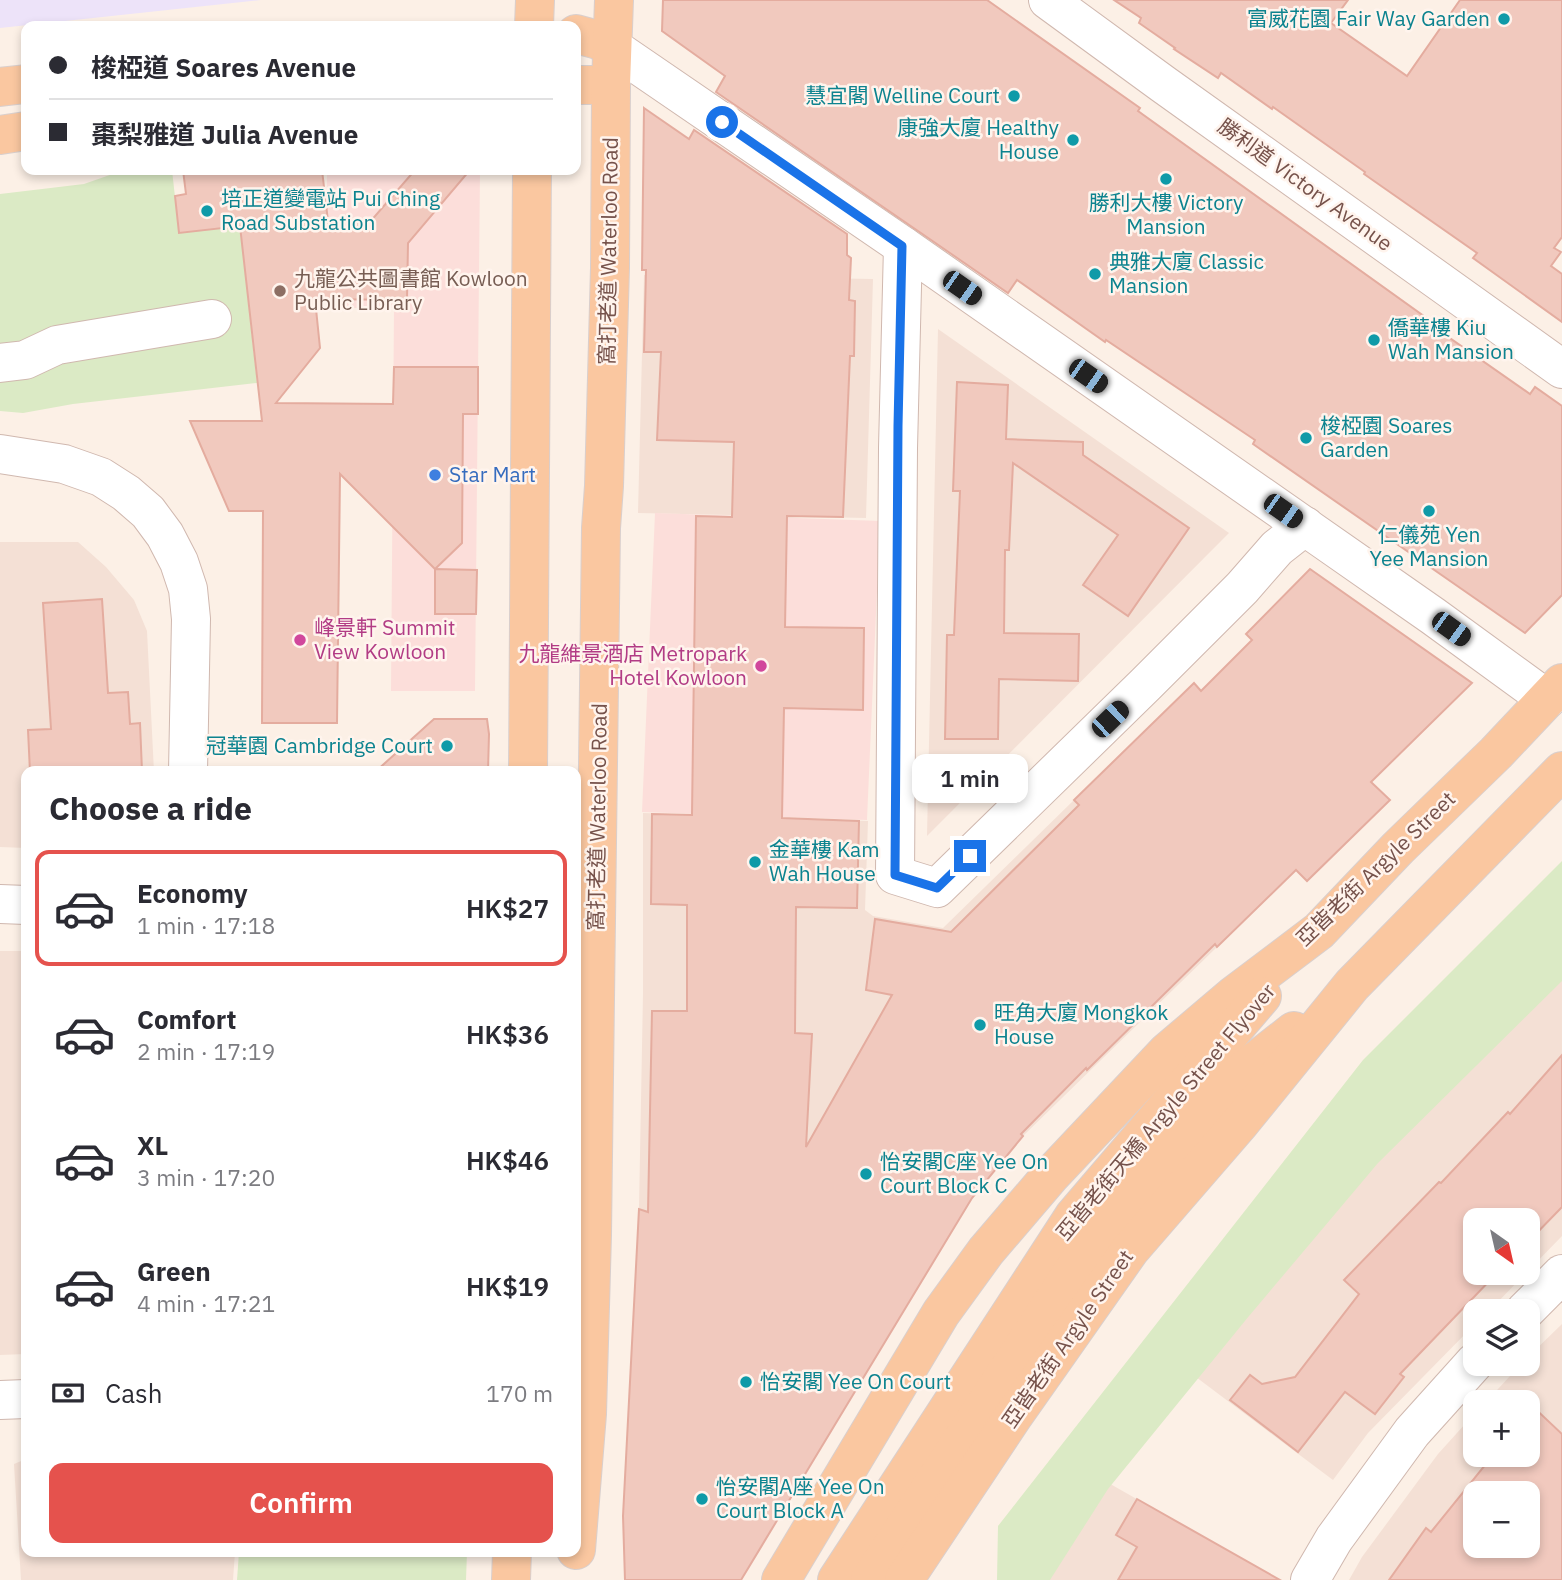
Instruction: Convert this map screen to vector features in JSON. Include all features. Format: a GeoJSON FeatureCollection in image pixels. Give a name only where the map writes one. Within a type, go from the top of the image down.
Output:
{"type":"FeatureCollection","features":[{"type":"Feature","properties":{"kind":"main road"},"geometry":{"type":"LineString","coordinates":[[534,21],[535,0]]}},
{"type":"Feature","properties":{"kind":"main road","name":"窩打老道 Waterloo Road"},"geometry":{"type":"LineString","coordinates":[[581,1504],[587,1414],[592,1235],[601,528],[611,268],[593,85],[612,47],[614,0]]}},
{"type":"Feature","properties":{"kind":"main road"},"geometry":{"type":"LineString","coordinates":[[581,35],[612,47]]}},
{"type":"Feature","properties":{"kind":"main road"},"geometry":{"type":"LineString","coordinates":[[0,87],[21,85]]}},
{"type":"Feature","properties":{"kind":"main road"},"geometry":{"type":"LineString","coordinates":[[0,135],[21,132]]}},
{"type":"Feature","properties":{"kind":"main road"},"geometry":{"type":"LineString","coordinates":[[528,766],[533,175]]}},
{"type":"Feature","properties":{"kind":"main road","name":"亞皆老街 Argyle Street"},"geometry":{"type":"LineString","coordinates":[[781,1580],[941,1313],[986,1251],[1051,1175],[1167,1052],[1233,996],[1319,931],[1555,691]]}},
{"type":"Feature","properties":{"kind":"main road","name":"亞皆老街 Argyle Street"},"geometry":{"type":"LineString","coordinates":[[904,1580],[1014,1415],[1130,1250],[1240,1123],[1352,985],[1562,771]]}},
{"type":"Feature","properties":{"kind":"main road","name":"亞皆老街天橋 Argyle Street Flyover"},"geometry":{"type":"LineString","coordinates":[[870,1580],[1098,1234],[1319,931]]}},
{"type":"Feature","properties":{"kind":"main road","name":"亞皆老街天橋 Argyle Street Flyover"},"geometry":{"type":"LineString","coordinates":[[837,1580],[1074,1216],[1208,1081],[1352,985]]}},
{"type":"Feature","properties":{"kind":"main road"},"geometry":{"type":"LineString","coordinates":[[511,1580],[512,1557]]}},
{"type":"Feature","properties":{"kind":"street","name":"勝利道 Victory Avenue"},"geometry":{"type":"LineString","coordinates":[[1071,6],[1163,84],[1562,369]]}},
{"type":"Feature","properties":{"kind":"street"},"geometry":{"type":"LineString","coordinates":[[612,47],[1305,526],[1555,691]]}},
{"type":"Feature","properties":{"kind":"street"},"geometry":{"type":"LineString","coordinates":[[902,246],[898,411],[895,875],[937,888],[1242,588],[1277,548],[1305,526]]}},
{"type":"Feature","properties":{"kind":"street"},"geometry":{"type":"LineString","coordinates":[[0,363],[25,360],[57,345],[212,319]]}},
{"type":"Feature","properties":{"kind":"street"},"geometry":{"type":"LineString","coordinates":[[0,453],[64,464],[101,477],[148,512],[165,535],[179,562],[188,589],[191,619],[188,766]]}},
{"type":"Feature","properties":{"kind":"street"},"geometry":{"type":"LineString","coordinates":[[0,904],[21,905]]}},
{"type":"Feature","properties":{"kind":"street"},"geometry":{"type":"LineString","coordinates":[[1537,1299],[1562,1274]]}},
{"type":"Feature","properties":{"kind":"street"},"geometry":{"type":"LineString","coordinates":[[1310,1580],[1334,1539],[1412,1432],[1463,1375]]}},
{"type":"Feature","properties":{"kind":"street"},"geometry":{"type":"LineString","coordinates":[[0,1400],[21,1399]]}},
{"type":"Feature","properties":{"kind":"shaded area"},"geometry":{"type":"Polygon","coordinates":[[[0,0],[261,0],[65,21],[21,21],[21,26],[0,28],[0,0]]]}},
{"type":"Feature","properties":{"kind":"shaded area"},"geometry":{"type":"Polygon","coordinates":[[[327,175],[480,175],[475,691],[391,691],[394,308],[326,308],[327,175]]]}},
{"type":"Feature","properties":{"kind":"shaded area"},"geometry":{"type":"Polygon","coordinates":[[[644,275],[873,279],[866,518],[638,513],[644,275]]]}},
{"type":"Feature","properties":{"kind":"shaded area"},"geometry":{"type":"Polygon","coordinates":[[[938,329],[1229,533],[927,836],[938,329]]]}},
{"type":"Feature","properties":{"kind":"shaded area","name":"九龍維景酒店 Metropark Hotel Kowloon"},"geometry":{"type":"Polygon","coordinates":[[[655,513],[880,521],[867,820],[642,812],[655,513]]]}},
{"type":"Feature","properties":{"kind":"shaded area"},"geometry":{"type":"Polygon","coordinates":[[[0,542],[78,542],[106,567],[134,600],[147,631],[154,766],[21,766],[21,848],[0,847],[0,542]]]}},
{"type":"Feature","properties":{"kind":"shaded area"},"geometry":{"type":"Polygon","coordinates":[[[1074,800],[1217,947],[1023,1136],[968,1080],[750,1247],[639,1209],[643,813],[868,821],[865,910],[873,916],[943,928],[1074,800]]]}},
{"type":"Feature","properties":{"kind":"shaded area"},"geometry":{"type":"Polygon","coordinates":[[[0,951],[21,951],[21,1354],[0,1355],[0,951]]]}},
{"type":"Feature","properties":{"kind":"shaded area"},"geometry":{"type":"Polygon","coordinates":[[[1562,965],[1562,1236],[1540,1259],[1540,1208],[1463,1208],[1463,1285],[1514,1285],[1501,1299],[1463,1299],[1463,1336],[1368,1433],[1333,1480],[1180,1365],[1562,965]]]}},
{"type":"Feature","properties":{"kind":"shaded area"},"geometry":{"type":"Polygon","coordinates":[[[1562,1324],[1562,1580],[1349,1580],[1362,1557],[1438,1454],[1463,1426],[1463,1467],[1540,1467],[1540,1390],[1497,1390],[1510,1376],[1540,1376],[1540,1345],[1562,1324]]]}},
{"type":"Feature","properties":{"kind":"shaded area"},"geometry":{"type":"Polygon","coordinates":[[[21,1461],[21,1557],[235,1557],[233,1580],[21,1580],[14,1464],[21,1461]]]}},
{"type":"Feature","properties":{"kind":"shaded area"},"geometry":{"type":"Polygon","coordinates":[[[1105,1481],[1276,1578],[1275,1580],[1049,1580],[1105,1481]]]}},
{"type":"Feature","properties":{"kind":"green space"},"geometry":{"type":"Polygon","coordinates":[[[110,175],[173,175],[179,233],[240,226],[257,383],[73,404],[23,413],[0,411],[0,194],[84,184],[110,175]]]}},
{"type":"Feature","properties":{"kind":"green space"},"geometry":{"type":"Polygon","coordinates":[[[1562,861],[1562,981],[1378,1163],[1108,1489],[1050,1580],[997,1580],[998,1526],[1363,1060],[1562,861]]]}},
{"type":"Feature","properties":{"kind":"green space"},"geometry":{"type":"Polygon","coordinates":[[[239,1557],[467,1557],[466,1580],[237,1580],[239,1557]]]}},
{"type":"Feature","properties":{"kind":"building"},"geometry":{"type":"Polygon","coordinates":[[[663,0],[987,0],[1140,108],[1138,111],[1439,327],[1437,329],[1530,394],[1535,387],[1562,406],[1562,595],[1525,633],[1253,444],[1255,440],[1106,340],[1105,342],[1017,280],[1008,293],[716,92],[725,76],[662,31],[663,0]]]}},
{"type":"Feature","properties":{"kind":"building"},"geometry":{"type":"Polygon","coordinates":[[[1114,0],[1348,0],[1331,23],[1407,76],[1460,0],[1562,0],[1562,237],[1554,248],[1561,252],[1551,266],[1562,274],[1562,322],[1473,258],[1477,253],[1364,174],[1365,172],[1221,73],[1218,78],[1174,49],[1139,23],[1141,18],[1114,0]]]}},
{"type":"Feature","properties":{"kind":"building"},"geometry":{"type":"Polygon","coordinates":[[[644,108],[689,139],[694,130],[847,234],[847,255],[851,258],[849,300],[855,301],[854,356],[850,356],[843,517],[787,516],[785,627],[864,628],[863,710],[784,708],[782,818],[859,821],[857,908],[796,907],[795,1033],[812,1034],[806,1147],[892,995],[866,990],[875,919],[951,932],[1079,805],[1074,800],[1194,683],[1201,691],[1252,640],[1246,634],[1310,569],[1472,683],[1371,782],[1390,800],[1307,881],[1296,870],[1217,947],[1215,944],[1021,1134],[1023,1136],[972,1198],[741,1580],[625,1580],[623,1516],[639,1209],[648,1212],[652,1011],[687,1011],[687,905],[651,904],[652,814],[692,815],[696,516],[732,517],[734,442],[657,440],[661,352],[644,352],[644,108]]]}},
{"type":"Feature","properties":{"kind":"building"},"geometry":{"type":"Polygon","coordinates":[[[184,175],[323,175],[328,221],[370,222],[411,175],[466,175],[408,243],[407,300],[315,299],[320,348],[276,403],[393,404],[394,367],[478,367],[478,414],[463,414],[462,543],[435,569],[340,474],[337,723],[262,723],[263,511],[229,511],[190,421],[262,421],[240,226],[179,233],[175,196],[186,194],[184,175]]]}},
{"type":"Feature","properties":{"kind":"building"},"geometry":{"type":"Polygon","coordinates":[[[957,382],[1008,385],[1006,439],[1083,442],[1083,455],[1189,528],[1128,616],[1083,585],[1118,535],[1013,463],[1009,550],[1005,550],[1004,633],[1079,634],[1078,681],[999,679],[998,739],[945,739],[947,635],[954,635],[960,491],[953,491],[957,382]]]}},
{"type":"Feature","properties":{"kind":"building"},"geometry":{"type":"Polygon","coordinates":[[[435,569],[477,570],[476,614],[435,614],[435,569]]]}},
{"type":"Feature","properties":{"kind":"building"},"geometry":{"type":"Polygon","coordinates":[[[102,599],[108,693],[128,692],[130,724],[140,723],[142,766],[30,766],[28,730],[51,729],[43,603],[102,599]]]}},
{"type":"Feature","properties":{"kind":"building","name":"冠華園 Cambridge Court"},"geometry":{"type":"Polygon","coordinates":[[[434,719],[487,719],[488,766],[382,766],[434,719]]]}},
{"type":"Feature","properties":{"kind":"building"},"geometry":{"type":"Polygon","coordinates":[[[1562,1055],[1562,1207],[1540,1230],[1540,1208],[1463,1208],[1463,1285],[1486,1285],[1472,1299],[1463,1299],[1463,1308],[1400,1374],[1404,1377],[1375,1414],[1345,1392],[1298,1452],[1230,1400],[1250,1375],[1262,1384],[1295,1377],[1359,1294],[1344,1280],[1508,1112],[1510,1114],[1562,1055]]]}},
{"type":"Feature","properties":{"kind":"building"},"geometry":{"type":"Polygon","coordinates":[[[1540,1413],[1562,1434],[1562,1580],[1389,1580],[1426,1528],[1431,1532],[1463,1492],[1463,1558],[1540,1558],[1540,1481],[1472,1481],[1484,1467],[1540,1467],[1540,1413]]]}},
{"type":"Feature","properties":{"kind":"building"},"geometry":{"type":"Polygon","coordinates":[[[1137,1499],[1280,1580],[1118,1580],[1137,1547],[1116,1535],[1137,1499]]]}},
{"type":"Feature","properties":{"kind":"place","name":"富威花園 Fair Way Garden"},"geometry":{"type":"Point","coordinates":[1504,19]}},
{"type":"Feature","properties":{"kind":"place","name":"慧宜閣 Welline Court"},"geometry":{"type":"Point","coordinates":[1014,96]}},
{"type":"Feature","properties":{"kind":"place","name":"康強大廈 Healthy House"},"geometry":{"type":"Point","coordinates":[1073,140]}},
{"type":"Feature","properties":{"kind":"place","name":"勝利大樓 Victory Mansion"},"geometry":{"type":"Point","coordinates":[1166,179]}},
{"type":"Feature","properties":{"kind":"place","name":"培正道變電站 Pui Ching Road Substation"},"geometry":{"type":"Point","coordinates":[207,211]}},
{"type":"Feature","properties":{"kind":"place","name":"典雅大廈 Classic Mansion"},"geometry":{"type":"Point","coordinates":[1095,274]}},
{"type":"Feature","properties":{"kind":"place","name":"九龍公共圖書館 Kowloon Public Library"},"geometry":{"type":"Point","coordinates":[280,291]}},
{"type":"Feature","properties":{"kind":"place","name":"僑華樓 Kiu Wah Mansion"},"geometry":{"type":"Point","coordinates":[1374,340]}},
{"type":"Feature","properties":{"kind":"place","name":"梭椏園 Soares Garden"},"geometry":{"type":"Point","coordinates":[1306,438]}},
{"type":"Feature","properties":{"kind":"place","name":"Star Mart"},"geometry":{"type":"Point","coordinates":[435,475]}},
{"type":"Feature","properties":{"kind":"place","name":"仁儀苑 Yen Yee Mansion"},"geometry":{"type":"Point","coordinates":[1429,511]}},
{"type":"Feature","properties":{"kind":"place","name":"峰景軒 Summit View Kowloon"},"geometry":{"type":"Point","coordinates":[300,640]}},
{"type":"Feature","properties":{"kind":"place","name":"九龍維景酒店 Metropark Hotel Kowloon"},"geometry":{"type":"Point","coordinates":[761,666]}},
{"type":"Feature","properties":{"kind":"place","name":"冠華園 Cambridge Court"},"geometry":{"type":"Point","coordinates":[447,746]}},
{"type":"Feature","properties":{"kind":"place","name":"金華樓 Kam Wah House"},"geometry":{"type":"Point","coordinates":[755,862]}},
{"type":"Feature","properties":{"kind":"place","name":"旺角大廈 Mongkok House"},"geometry":{"type":"Point","coordinates":[980,1025]}},
{"type":"Feature","properties":{"kind":"place","name":"怡安閣C座 Yee On Court Block C"},"geometry":{"type":"Point","coordinates":[866,1174]}},
{"type":"Feature","properties":{"kind":"place","name":"怡安閣 Yee On Court"},"geometry":{"type":"Point","coordinates":[746,1382]}},
{"type":"Feature","properties":{"kind":"place","name":"怡安閣A座 Yee On Court Block A"},"geometry":{"type":"Point","coordinates":[702,1499]}},
{"type":"Feature","properties":{"kind":"route"},"geometry":{"type":"LineString","coordinates":[[722,122],[902,246],[895,875],[937,888],[970,856]]}}]}
